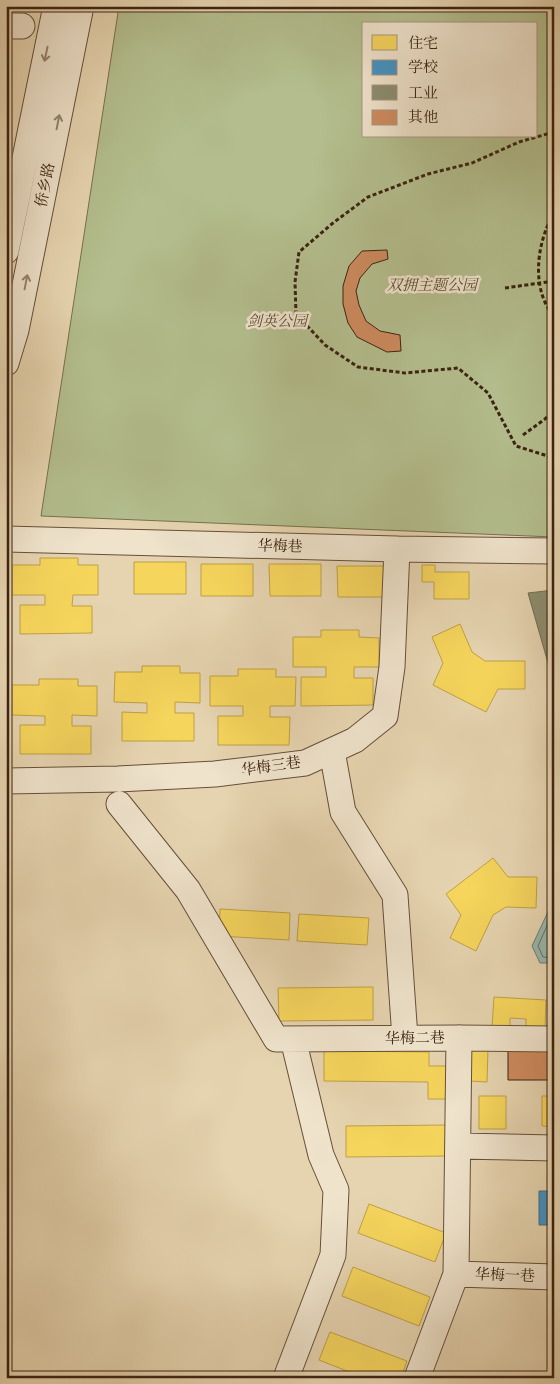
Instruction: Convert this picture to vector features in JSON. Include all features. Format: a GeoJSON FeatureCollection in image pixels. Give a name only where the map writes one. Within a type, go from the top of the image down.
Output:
{"type":"FeatureCollection","features":[{"type":"Feature","properties":{"kind":"street","name":"侨乡路"},"geometry":{"type":"LineString","coordinates":[[6,251],[56,6]]}},
{"type":"Feature","properties":{"kind":"street","name":"侨乡路"},"geometry":{"type":"LineString","coordinates":[[6,363],[11,330],[81,6]]}},
{"type":"Feature","properties":{"kind":"street","name":"华梅巷"},"geometry":{"type":"LineString","coordinates":[[6,539],[554,551]]}},
{"type":"Feature","properties":{"kind":"street","name":"华梅三巷"},"geometry":{"type":"LineString","coordinates":[[6,781],[118,779],[215,774],[305,763],[355,740],[385,716],[392,667],[397,549]]}},
{"type":"Feature","properties":{"kind":"street"},"geometry":{"type":"LineString","coordinates":[[332,751],[343,812],[395,895],[405,1038]]}},
{"type":"Feature","properties":{"kind":"street"},"geometry":{"type":"LineString","coordinates":[[119,804],[188,890],[284,1039],[321,1155],[336,1190],[333,1255],[286,1378]]}},
{"type":"Feature","properties":{"kind":"street"},"geometry":{"type":"LineString","coordinates":[[417,1378],[456,1274],[460,1038]]}},
{"type":"Feature","properties":{"kind":"street","name":"华梅二巷"},"geometry":{"type":"LineString","coordinates":[[284,1039],[554,1039]]}},
{"type":"Feature","properties":{"kind":"street"},"geometry":{"type":"LineString","coordinates":[[458,1146],[554,1148]]}},
{"type":"Feature","properties":{"kind":"street","name":"华梅一巷"},"geometry":{"type":"LineString","coordinates":[[456,1274],[554,1277]]}},
{"type":"Feature","properties":{"kind":"path"},"geometry":{"type":"LineString","coordinates":[[538,137],[554,132]]}},
{"type":"Feature","properties":{"kind":"path"},"geometry":{"type":"LineString","coordinates":[[533,138],[519,142],[472,163],[428,174],[368,197],[299,252],[294,282],[296,314],[325,345],[358,367],[405,373],[458,368],[488,393],[516,446],[554,458]]}},
{"type":"Feature","properties":{"kind":"path"},"geometry":{"type":"LineString","coordinates":[[554,213],[544,232],[539,256],[539,283],[546,308],[554,316]]}},
{"type":"Feature","properties":{"kind":"path"},"geometry":{"type":"LineString","coordinates":[[505,288],[554,281]]}},
{"type":"Feature","properties":{"kind":"path"},"geometry":{"type":"LineString","coordinates":[[523,435],[545,419],[554,409]]}},
{"type":"Feature","properties":{"kind":"green space","name":"剑英公园"},"geometry":{"type":"Polygon","coordinates":[[[119,6],[554,6],[554,537],[41,516],[119,6]]]}},
{"type":"Feature","properties":{"kind":"water"},"geometry":{"type":"Polygon","coordinates":[[[554,899],[554,963],[540,963],[532,946],[554,899]]]}},
{"type":"Feature","properties":{"kind":"building: 住宅"},"geometry":{"type":"Polygon","coordinates":[[[40,558],[78,558],[78,565],[98,565],[98,595],[73,595],[72,606],[92,606],[92,633],[20,634],[20,605],[45,605],[45,595],[12,595],[12,565],[40,565],[40,558]]]}},
{"type":"Feature","properties":{"kind":"building: 住宅"},"geometry":{"type":"Polygon","coordinates":[[[134,562],[186,562],[186,594],[134,594],[134,562]]]}},
{"type":"Feature","properties":{"kind":"building: 住宅"},"geometry":{"type":"Polygon","coordinates":[[[201,564],[253,564],[253,596],[201,596],[201,564]]]}},
{"type":"Feature","properties":{"kind":"building: 住宅"},"geometry":{"type":"Polygon","coordinates":[[[269,564],[321,564],[321,596],[270,596],[269,564]]]}},
{"type":"Feature","properties":{"kind":"building: 住宅"},"geometry":{"type":"Polygon","coordinates":[[[422,565],[435,565],[435,572],[469,572],[469,599],[434,599],[434,582],[422,582],[422,565]]]}},
{"type":"Feature","properties":{"kind":"building: 住宅"},"geometry":{"type":"Polygon","coordinates":[[[337,566],[389,566],[389,597],[338,597],[337,566]]]}},
{"type":"Feature","properties":{"kind":"building: 住宅"},"geometry":{"type":"Polygon","coordinates":[[[460,624],[472,652],[485,661],[525,661],[525,689],[498,689],[486,712],[433,685],[443,663],[432,637],[460,624]]]}},
{"type":"Feature","properties":{"kind":"building: 住宅"},"geometry":{"type":"Polygon","coordinates":[[[321,630],[359,630],[359,637],[379,638],[379,667],[354,667],[354,678],[373,678],[373,705],[301,706],[301,677],[326,677],[326,667],[293,667],[293,637],[321,637],[321,630]]]}},
{"type":"Feature","properties":{"kind":"building: 住宅"},"geometry":{"type":"Polygon","coordinates":[[[142,666],[180,666],[180,673],[200,673],[200,703],[175,702],[175,713],[194,713],[194,741],[122,741],[122,712],[147,713],[147,703],[114,702],[115,672],[142,672],[142,666]]]}},
{"type":"Feature","properties":{"kind":"building: 住宅"},"geometry":{"type":"Polygon","coordinates":[[[238,669],[276,669],[276,677],[296,677],[295,706],[270,706],[270,717],[290,717],[289,745],[218,745],[218,716],[243,716],[243,706],[210,706],[210,676],[238,676],[238,669]]]}},
{"type":"Feature","properties":{"kind":"building: 住宅"},"geometry":{"type":"Polygon","coordinates":[[[39,679],[78,679],[78,686],[97,686],[97,716],[72,715],[72,726],[91,726],[91,754],[20,754],[20,725],[45,725],[45,716],[12,715],[12,685],[39,685],[39,679]]]}},
{"type":"Feature","properties":{"kind":"building: 住宅"},"geometry":{"type":"Polygon","coordinates":[[[493,858],[508,877],[537,877],[536,908],[506,907],[493,915],[476,951],[450,938],[461,915],[446,894],[493,858]]]}},
{"type":"Feature","properties":{"kind":"building: 住宅"},"geometry":{"type":"Polygon","coordinates":[[[220,909],[290,913],[289,940],[219,936],[220,909]]]}},
{"type":"Feature","properties":{"kind":"building: 住宅"},"geometry":{"type":"Polygon","coordinates":[[[299,914],[369,918],[367,945],[297,941],[299,914]]]}},
{"type":"Feature","properties":{"kind":"building: 住宅"},"geometry":{"type":"Polygon","coordinates":[[[373,987],[373,1020],[279,1021],[278,988],[373,987]]]}},
{"type":"Feature","properties":{"kind":"building: 住宅"},"geometry":{"type":"Polygon","coordinates":[[[494,997],[546,1000],[545,1030],[526,1029],[526,1019],[510,1018],[510,1029],[492,1028],[494,997]]]}},
{"type":"Feature","properties":{"kind":"building: 住宅"},"geometry":{"type":"Polygon","coordinates":[[[472,1047],[488,1048],[487,1082],[470,1081],[472,1047]]]}},
{"type":"Feature","properties":{"kind":"building: 住宅"},"geometry":{"type":"Polygon","coordinates":[[[324,1051],[429,1052],[429,1066],[453,1066],[453,1099],[428,1099],[428,1082],[324,1081],[324,1051]]]}},
{"type":"Feature","properties":{"kind":"building: 住宅"},"geometry":{"type":"Polygon","coordinates":[[[479,1096],[506,1096],[506,1129],[479,1129],[479,1096]]]}},
{"type":"Feature","properties":{"kind":"building: 住宅"},"geometry":{"type":"Polygon","coordinates":[[[542,1096],[554,1096],[554,1127],[542,1126],[542,1096]]]}},
{"type":"Feature","properties":{"kind":"building: 住宅"},"geometry":{"type":"Polygon","coordinates":[[[450,1125],[450,1156],[346,1157],[346,1126],[450,1125]]]}},
{"type":"Feature","properties":{"kind":"building: 住宅"},"geometry":{"type":"Polygon","coordinates":[[[369,1204],[446,1233],[435,1262],[358,1233],[369,1204]]]}},
{"type":"Feature","properties":{"kind":"building: 住宅"},"geometry":{"type":"Polygon","coordinates":[[[353,1267],[430,1297],[419,1326],[342,1296],[353,1267]]]}},
{"type":"Feature","properties":{"kind":"building: 住宅"},"geometry":{"type":"Polygon","coordinates":[[[330,1332],[407,1361],[401,1378],[365,1378],[319,1360],[330,1332]]]}},
{"type":"Feature","properties":{"kind":"building: 学校"},"geometry":{"type":"Polygon","coordinates":[[[539,1191],[554,1191],[554,1225],[539,1225],[539,1191]]]}},
{"type":"Feature","properties":{"kind":"building: 工业"},"geometry":{"type":"Polygon","coordinates":[[[554,590],[554,684],[528,593],[554,590]]]}},
{"type":"Feature","properties":{"kind":"building: 其他"},"geometry":{"type":"Polygon","coordinates":[[[387,250],[388,259],[372,264],[360,278],[356,291],[359,305],[366,321],[380,331],[400,335],[401,351],[387,352],[357,337],[348,323],[343,304],[343,286],[349,266],[362,251],[387,250]]]}},
{"type":"Feature","properties":{"kind":"building: 其他"},"geometry":{"type":"Polygon","coordinates":[[[508,1050],[554,1050],[554,1080],[508,1080],[508,1050]]]}},
{"type":"Feature","properties":{"kind":"park label","name":"双拥主题公园"},"geometry":{"type":"Point","coordinates":[432,285]}}]}
